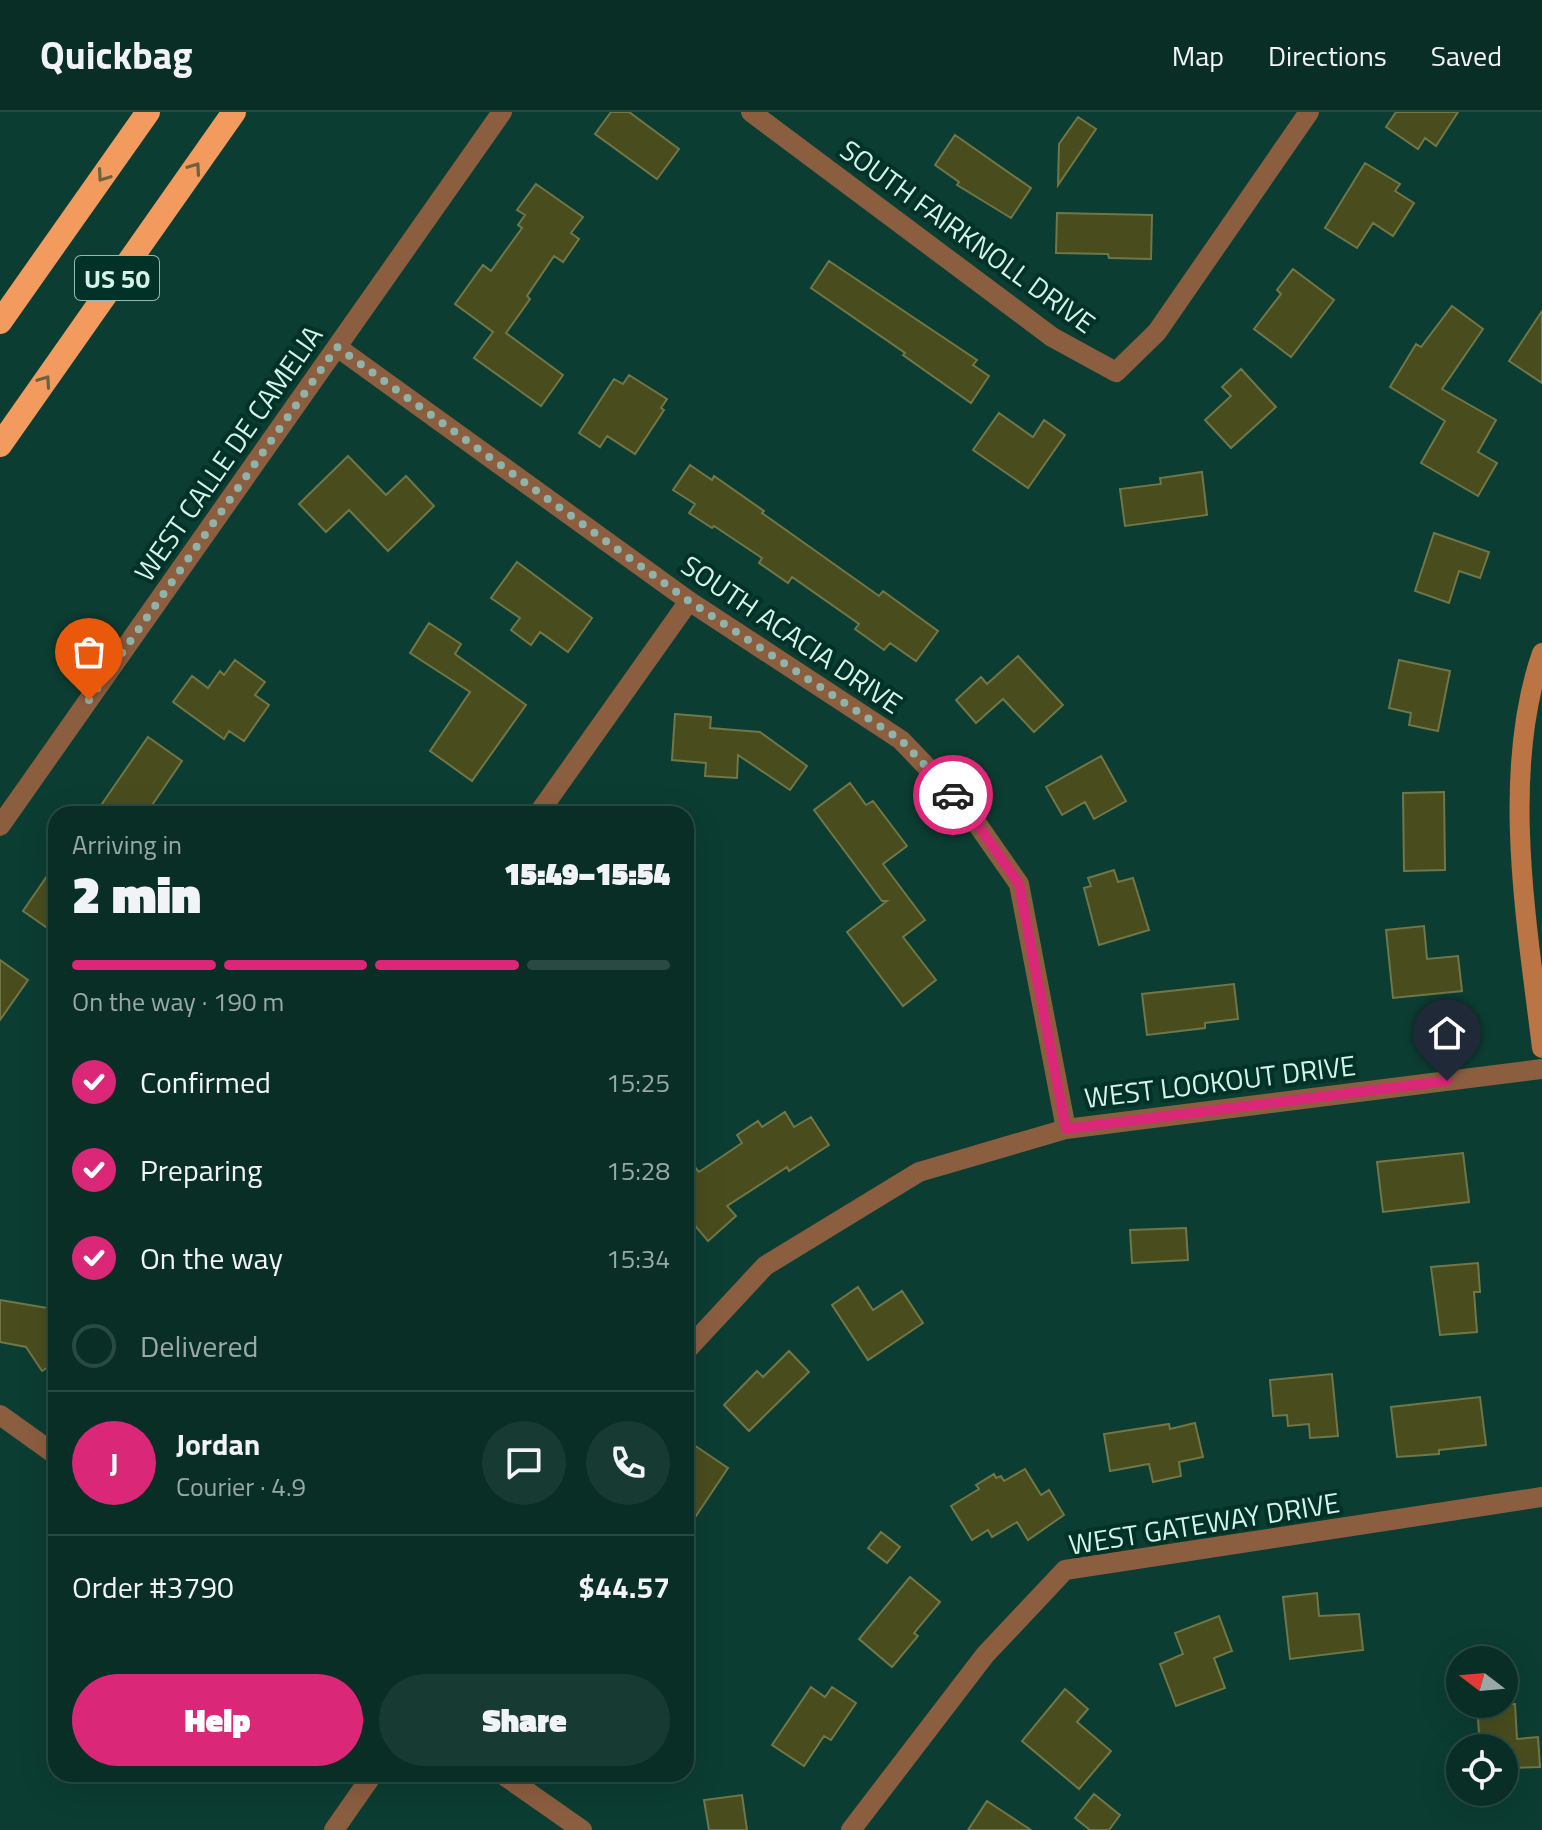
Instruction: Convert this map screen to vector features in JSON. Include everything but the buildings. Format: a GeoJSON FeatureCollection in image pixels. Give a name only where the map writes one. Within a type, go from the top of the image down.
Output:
{"type":"FeatureCollection","features":[{"type":"Feature","properties":{"kind":"highway","name":"US 50"},"geometry":{"type":"LineString","coordinates":[[0,322],[148,112]]}},
{"type":"Feature","properties":{"kind":"highway","name":"US 50"},"geometry":{"type":"LineString","coordinates":[[0,445],[234,112]]}},
{"type":"Feature","properties":{"kind":"street","name":"WEST CALLE DE CAMELIA"},"geometry":{"type":"LineString","coordinates":[[0,826],[502,112]]}},
{"type":"Feature","properties":{"kind":"street","name":"SOUTH FAIRKNOLL DRIVE"},"geometry":{"type":"LineString","coordinates":[[751,112],[1052,337],[1116,372],[1157,332],[1309,112]]}},
{"type":"Feature","properties":{"kind":"street","name":"SOUTH ACACIA DRIVE"},"geometry":{"type":"LineString","coordinates":[[337,347],[689,601],[901,740],[966,808],[1019,884],[1066,1129]]}},
{"type":"Feature","properties":{"kind":"street"},"geometry":{"type":"LineString","coordinates":[[544,806],[689,601]]}},
{"type":"Feature","properties":{"kind":"street"},"geometry":{"type":"LineString","coordinates":[[1542,653],[1529,709],[1520,826],[1524,897],[1542,1048]]}},
{"type":"Feature","properties":{"kind":"street","name":"WEST LOOKOUT DRIVE"},"geometry":{"type":"LineString","coordinates":[[694,1342],[765,1266],[919,1172],[1066,1129],[1542,1069]]}},
{"type":"Feature","properties":{"kind":"street"},"geometry":{"type":"LineString","coordinates":[[0,1415],[48,1449]]}},
{"type":"Feature","properties":{"kind":"street","name":"WEST GATEWAY DRIVE"},"geometry":{"type":"LineString","coordinates":[[851,1830],[985,1655],[1065,1570],[1542,1497]]}},
{"type":"Feature","properties":{"kind":"street"},"geometry":{"type":"LineString","coordinates":[[334,1830],[367,1782]]}},
{"type":"Feature","properties":{"kind":"street"},"geometry":{"type":"LineString","coordinates":[[513,1782],[582,1830]]}},
{"type":"Feature","properties":{"kind":"way so far"},"geometry":{"type":"LineString","coordinates":[[89,700],[337,347],[689,601],[901,740],[953,795]]}},
{"type":"Feature","properties":{"kind":"route"},"geometry":{"type":"LineString","coordinates":[[953,795],[966,808],[1019,884],[1066,1129],[1447,1081]]}}]}
